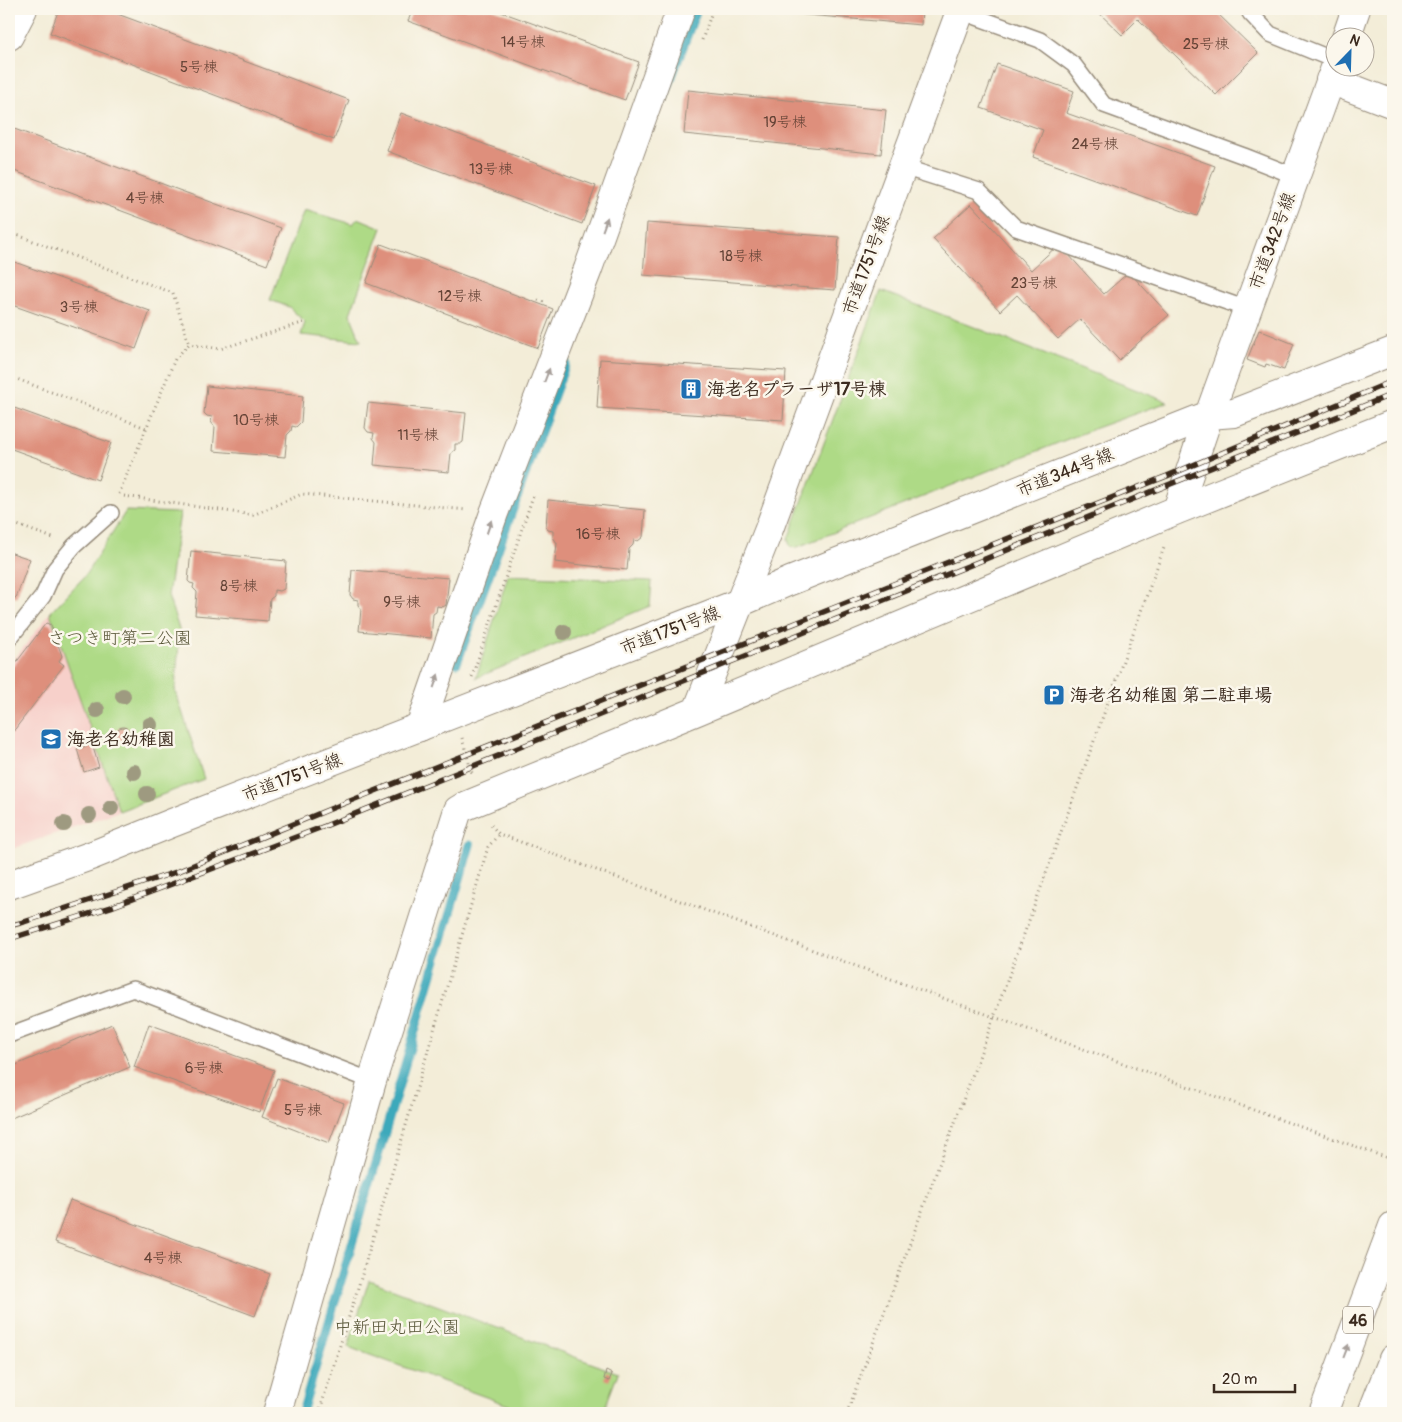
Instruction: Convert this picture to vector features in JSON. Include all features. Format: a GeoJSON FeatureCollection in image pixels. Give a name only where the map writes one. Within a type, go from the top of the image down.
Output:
{"type":"FeatureCollection","features":[{"type":"Feature","properties":{"kind":"street"},"geometry":{"type":"LineString","coordinates":[[9,36],[23,9]]}},
{"type":"Feature","properties":{"kind":"street"},"geometry":{"type":"LineString","coordinates":[[420,727],[494,513],[628,162],[681,9]]}},
{"type":"Feature","properties":{"kind":"street"},"geometry":{"type":"LineString","coordinates":[[1349,28],[1356,9]]}},
{"type":"Feature","properties":{"kind":"street","name":"市道1751号線"},"geometry":{"type":"LineString","coordinates":[[9,885],[93,855],[739,603],[769,529],[960,10]]}},
{"type":"Feature","properties":{"kind":"street","name":"市道342号線"},"geometry":{"type":"LineString","coordinates":[[1177,510],[1209,415],[1330,78]]}},
{"type":"Feature","properties":{"kind":"street"},"geometry":{"type":"LineString","coordinates":[[1348,78],[1393,104]]}},
{"type":"Feature","properties":{"kind":"street","name":"市道344号線"},"geometry":{"type":"LineString","coordinates":[[739,603],[1209,415],[1234,413],[1393,351]]}},
{"type":"Feature","properties":{"kind":"street"},"geometry":{"type":"LineString","coordinates":[[278,1413],[372,1081],[458,810],[1177,510],[1393,424]]}},
{"type":"Feature","properties":{"kind":"street"},"geometry":{"type":"LineString","coordinates":[[697,711],[739,603]]}},
{"type":"Feature","properties":{"kind":"street","name":"46"},"geometry":{"type":"LineString","coordinates":[[1323,1413],[1393,1226]]}},
{"type":"Feature","properties":{"kind":"street"},"geometry":{"type":"LineString","coordinates":[[1372,1413],[1393,1358]]}},
{"type":"Feature","properties":{"kind":"lane"},"geometry":{"type":"LineString","coordinates":[[960,10],[1040,40],[1074,66],[1104,105],[1295,176]]}},
{"type":"Feature","properties":{"kind":"lane"},"geometry":{"type":"LineString","coordinates":[[1250,13],[1270,34],[1324,64]]}},
{"type":"Feature","properties":{"kind":"lane"},"geometry":{"type":"LineString","coordinates":[[903,167],[979,191],[1016,228],[1247,309]]}},
{"type":"Feature","properties":{"kind":"lane"},"geometry":{"type":"LineString","coordinates":[[9,639],[43,596],[55,569],[74,546],[111,513]]}},
{"type":"Feature","properties":{"kind":"lane"},"geometry":{"type":"LineString","coordinates":[[9,1035],[133,989],[372,1081]]}},
{"type":"Feature","properties":{"kind":"path"},"geometry":{"type":"LineString","coordinates":[[9,232],[173,292],[189,344]]}},
{"type":"Feature","properties":{"kind":"path"},"geometry":{"type":"LineString","coordinates":[[189,344],[220,349],[305,322]]}},
{"type":"Feature","properties":{"kind":"path"},"geometry":{"type":"LineString","coordinates":[[189,344],[175,359],[118,495],[253,515],[302,494],[494,513]]}},
{"type":"Feature","properties":{"kind":"path"},"geometry":{"type":"LineString","coordinates":[[9,376],[146,428]]}},
{"type":"Feature","properties":{"kind":"path"},"geometry":{"type":"LineString","coordinates":[[847,1413],[994,1017],[1177,510]]}},
{"type":"Feature","properties":{"kind":"path"},"geometry":{"type":"LineString","coordinates":[[9,522],[74,546]]}},
{"type":"Feature","properties":{"kind":"path"},"geometry":{"type":"LineString","coordinates":[[460,733],[473,775]]}},
{"type":"Feature","properties":{"kind":"path"},"geometry":{"type":"LineString","coordinates":[[491,825],[499,834],[994,1017],[1393,1160]]}},
{"type":"Feature","properties":{"kind":"path"},"geometry":{"type":"LineString","coordinates":[[319,1413],[364,1268],[488,847],[499,834]]}},
{"type":"Feature","properties":{"kind":"shaded area","name":"海老名幼稚園"},"geometry":{"type":"Polygon","coordinates":[[[50,613],[119,811],[9,850],[9,666],[50,613]]]}},
{"type":"Feature","properties":{"kind":"green space"},"geometry":{"type":"Polygon","coordinates":[[[304,210],[353,224],[358,218],[382,228],[350,314],[361,341],[301,335],[305,322],[289,307],[270,300],[304,210]]]}},
{"type":"Feature","properties":{"kind":"green space"},"geometry":{"type":"Polygon","coordinates":[[[881,291],[1168,402],[1093,429],[795,548],[790,546],[788,539],[881,291]]]}},
{"type":"Feature","properties":{"kind":"green space","name":"さつき町第二公園"},"geometry":{"type":"Polygon","coordinates":[[[126,511],[180,513],[168,596],[180,632],[175,690],[204,779],[119,811],[50,613],[84,577],[126,511]]]}},
{"type":"Feature","properties":{"kind":"green space"},"geometry":{"type":"Polygon","coordinates":[[[508,575],[652,581],[650,606],[476,678],[508,575]]]}},
{"type":"Feature","properties":{"kind":"green space","name":"中新田丸田公園"},"geometry":{"type":"Polygon","coordinates":[[[369,1280],[618,1373],[603,1413],[530,1413],[348,1347],[369,1280]]]}},
{"type":"Feature","properties":{"kind":"building"},"geometry":{"type":"Polygon","coordinates":[[[59,9],[104,9],[349,100],[334,140],[50,33],[59,9]]]}},
{"type":"Feature","properties":{"kind":"building"},"geometry":{"type":"Polygon","coordinates":[[[413,9],[493,9],[639,62],[625,100],[408,21],[413,9]]]}},
{"type":"Feature","properties":{"kind":"building"},"geometry":{"type":"Polygon","coordinates":[[[751,9],[922,9],[921,25],[751,9]]]}},
{"type":"Feature","properties":{"kind":"building"},"geometry":{"type":"Polygon","coordinates":[[[1095,9],[1213,9],[1258,53],[1216,95],[1138,19],[1122,35],[1095,9]]]}},
{"type":"Feature","properties":{"kind":"building"},"geometry":{"type":"Polygon","coordinates":[[[997,64],[1074,91],[1066,113],[1215,166],[1197,216],[1033,157],[1043,130],[981,108],[997,64]]]}},
{"type":"Feature","properties":{"kind":"building"},"geometry":{"type":"Polygon","coordinates":[[[688,90],[886,110],[881,154],[684,134],[688,90]]]}},
{"type":"Feature","properties":{"kind":"building"},"geometry":{"type":"Polygon","coordinates":[[[401,113],[596,186],[582,224],[387,151],[401,113]]]}},
{"type":"Feature","properties":{"kind":"building"},"geometry":{"type":"Polygon","coordinates":[[[9,127],[281,228],[267,265],[9,169],[9,127]]]}},
{"type":"Feature","properties":{"kind":"building"},"geometry":{"type":"Polygon","coordinates":[[[971,204],[1031,270],[1059,244],[1104,294],[1129,272],[1169,315],[1119,360],[1080,319],[1058,339],[1017,295],[1000,311],[933,239],[971,204]]]}},
{"type":"Feature","properties":{"kind":"building"},"geometry":{"type":"Polygon","coordinates":[[[647,223],[839,237],[835,290],[643,275],[647,223]]]}},
{"type":"Feature","properties":{"kind":"building"},"geometry":{"type":"Polygon","coordinates":[[[381,244],[553,309],[538,348],[366,283],[381,244]]]}},
{"type":"Feature","properties":{"kind":"building"},"geometry":{"type":"Polygon","coordinates":[[[9,260],[150,311],[136,349],[9,304],[9,260]]]}},
{"type":"Feature","properties":{"kind":"building"},"geometry":{"type":"Polygon","coordinates":[[[1259,330],[1294,344],[1284,370],[1266,364],[1265,367],[1247,360],[1259,330]]]}},
{"type":"Feature","properties":{"kind":"building","name":"海老名プラーザ17号棟"},"geometry":{"type":"Polygon","coordinates":[[[600,359],[786,371],[783,420],[597,408],[600,359]]]}},
{"type":"Feature","properties":{"kind":"building"},"geometry":{"type":"Polygon","coordinates":[[[207,386],[303,396],[301,422],[296,427],[292,426],[291,431],[287,435],[285,457],[213,451],[215,427],[211,422],[212,417],[204,413],[207,386]]]}},
{"type":"Feature","properties":{"kind":"building"},"geometry":{"type":"Polygon","coordinates":[[[368,403],[466,413],[463,442],[455,444],[455,450],[451,453],[449,472],[374,465],[376,442],[373,438],[374,433],[368,432],[365,428],[368,403]]]}},
{"type":"Feature","properties":{"kind":"building"},"geometry":{"type":"Polygon","coordinates":[[[9,406],[111,443],[98,480],[9,448],[9,406]]]}},
{"type":"Feature","properties":{"kind":"building"},"geometry":{"type":"Polygon","coordinates":[[[548,500],[645,510],[643,537],[638,541],[634,540],[633,545],[629,549],[627,570],[555,562],[557,543],[553,537],[553,531],[548,530],[546,527],[548,500]]]}},
{"type":"Feature","properties":{"kind":"building"},"geometry":{"type":"Polygon","coordinates":[[[191,551],[286,561],[284,589],[280,591],[274,590],[274,596],[270,599],[268,621],[195,615],[197,592],[193,588],[194,584],[188,581],[191,551]]]}},
{"type":"Feature","properties":{"kind":"building"},"geometry":{"type":"Polygon","coordinates":[[[9,552],[30,559],[16,598],[9,595],[9,552]]]}},
{"type":"Feature","properties":{"kind":"building"},"geometry":{"type":"Polygon","coordinates":[[[352,570],[449,578],[446,605],[443,607],[437,606],[436,612],[433,614],[431,638],[359,631],[361,609],[358,605],[358,600],[353,599],[350,595],[352,570]]]}},
{"type":"Feature","properties":{"kind":"building","name":"海老名幼稚園"},"geometry":{"type":"Polygon","coordinates":[[[46,623],[51,625],[62,656],[59,661],[64,665],[9,737],[9,672],[46,623]]]}},
{"type":"Feature","properties":{"kind":"building"},"geometry":{"type":"Polygon","coordinates":[[[120,727],[126,727],[130,734],[126,741],[120,741],[116,737],[116,731],[120,727]]]}},
{"type":"Feature","properties":{"kind":"building"},"geometry":{"type":"Polygon","coordinates":[[[92,744],[99,767],[84,772],[77,749],[92,744]]]}},
{"type":"Feature","properties":{"kind":"building"},"geometry":{"type":"Polygon","coordinates":[[[112,1024],[130,1067],[9,1119],[9,1068],[112,1024]]]}},
{"type":"Feature","properties":{"kind":"building"},"geometry":{"type":"Polygon","coordinates":[[[149,1024],[274,1070],[259,1112],[134,1067],[149,1024]]]}},
{"type":"Feature","properties":{"kind":"building"},"geometry":{"type":"Polygon","coordinates":[[[277,1078],[344,1103],[329,1143],[262,1117],[277,1078]]]}},
{"type":"Feature","properties":{"kind":"building"},"geometry":{"type":"Polygon","coordinates":[[[70,1200],[270,1274],[255,1316],[55,1242],[70,1200]]]}},
{"type":"Feature","properties":{"kind":"building"},"geometry":{"type":"Polygon","coordinates":[[[606,1371],[612,1374],[609,1381],[604,1379],[606,1371]]]}},
{"type":"Feature","properties":{"kind":"waterway"},"geometry":{"type":"LineString","coordinates":[[664,98],[697,9]]}},
{"type":"Feature","properties":{"kind":"waterway"},"geometry":{"type":"LineString","coordinates":[[457,663],[566,363]]}},
{"type":"Feature","properties":{"kind":"waterway"},"geometry":{"type":"LineString","coordinates":[[302,1413],[470,845]]}},
{"type":"Feature","properties":{"kind":"railway"},"geometry":{"type":"LineString","coordinates":[[9,926],[179,871],[330,809],[1167,476],[1393,381]]}},
{"type":"Feature","properties":{"kind":"railway"},"geometry":{"type":"LineString","coordinates":[[9,939],[111,907],[325,826],[1393,394]]}},
{"type":"Feature","properties":{"kind":"place","name":"海老名プラーザ17号棟"},"geometry":{"type":"Point","coordinates":[691,389]}},
{"type":"Feature","properties":{"kind":"place","name":"海老名幼稚園 第二駐車場"},"geometry":{"type":"Point","coordinates":[1054,695]}},
{"type":"Feature","properties":{"kind":"place","name":"海老名幼稚園"},"geometry":{"type":"Point","coordinates":[51,739]}}]}
